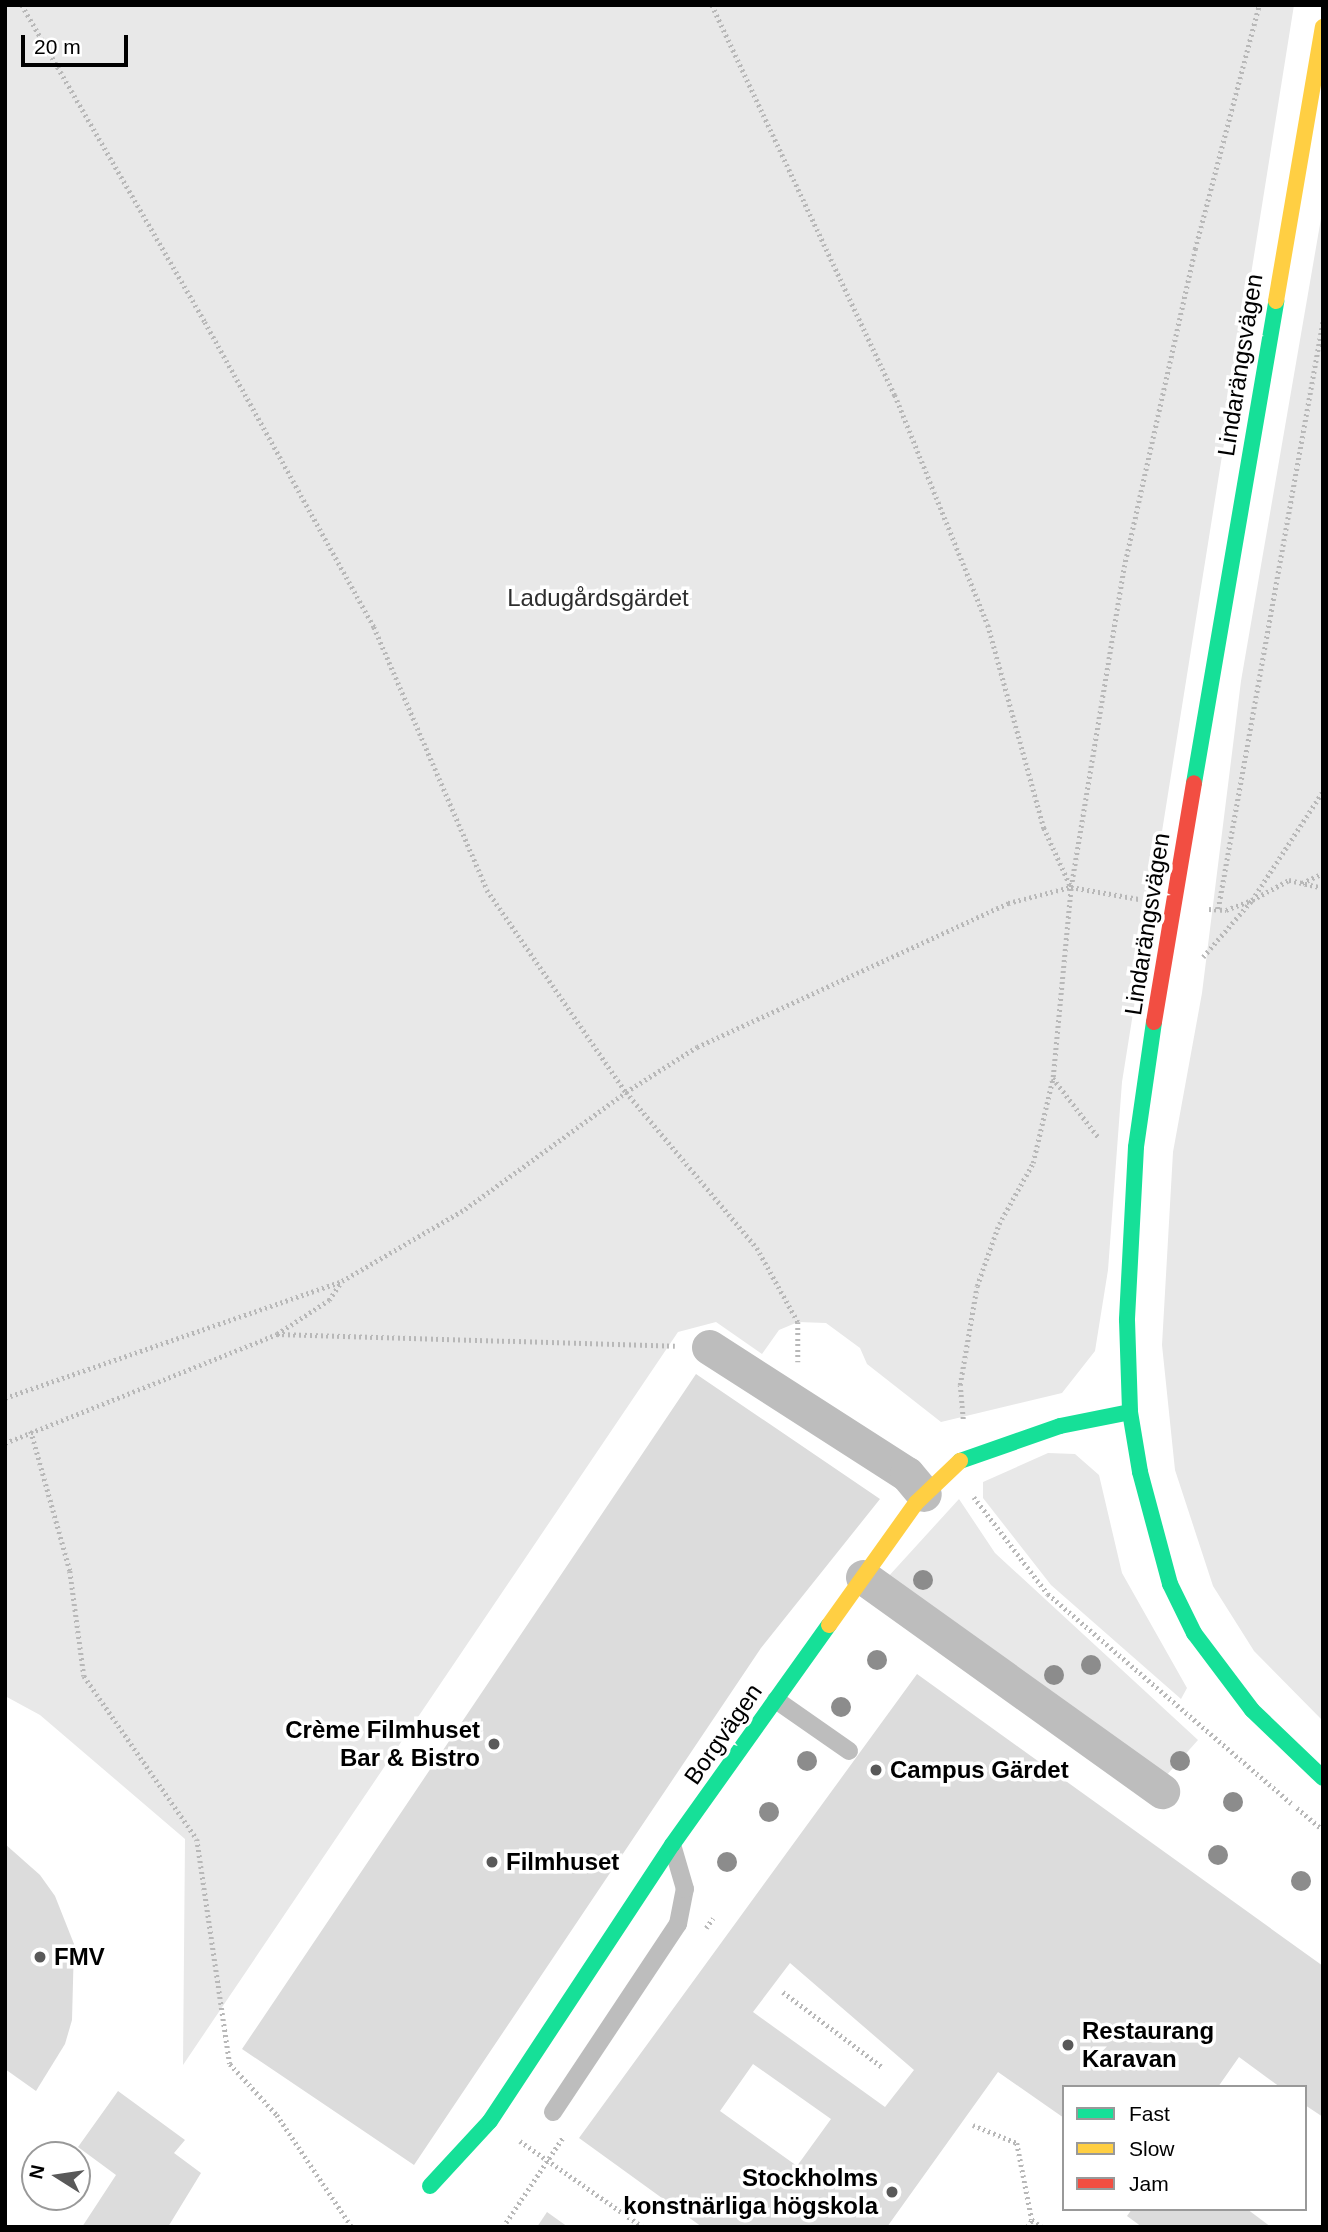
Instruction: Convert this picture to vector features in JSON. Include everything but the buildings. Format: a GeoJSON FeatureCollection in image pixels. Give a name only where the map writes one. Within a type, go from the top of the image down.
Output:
{"type":"FeatureCollection","features":[{"type":"Feature","properties":{"kind":"street","name":"Lindarängsvägen"},"geometry":{"type":"LineString","coordinates":[[1323,27],[1163,963],[1136,1147],[1129,1229],[1130,1412],[1154,1535],[1170,1584],[1194,1633],[1252,1710],[1323,1778]]}},
{"type":"Feature","properties":{"kind":"street"},"geometry":{"type":"LineString","coordinates":[[709,1347],[907,1474],[925,1494]]}},
{"type":"Feature","properties":{"kind":"street","name":"Borgvägen"},"geometry":{"type":"LineString","coordinates":[[430,2186],[490,2121],[672,1845],[925,1494],[966,1455],[1060,1426],[1130,1412]]}},
{"type":"Feature","properties":{"kind":"street"},"geometry":{"type":"LineString","coordinates":[[863,1577],[1162,1790]]}},
{"type":"Feature","properties":{"kind":"lane"},"geometry":{"type":"LineString","coordinates":[[776,1700],[849,1751]]}},
{"type":"Feature","properties":{"kind":"lane"},"geometry":{"type":"LineString","coordinates":[[553,2112],[678,1924],[685,1889],[672,1845]]}},
{"type":"Feature","properties":{"kind":"path"},"geometry":{"type":"LineString","coordinates":[[22,5],[374,627],[487,890],[626,1092],[757,1248],[798,1322]]}},
{"type":"Feature","properties":{"kind":"path"},"geometry":{"type":"LineString","coordinates":[[712,5],[895,396],[988,625],[1044,828],[1071,887]]}},
{"type":"Feature","properties":{"kind":"path"},"geometry":{"type":"LineString","coordinates":[[1259,5],[1195,249],[1124,567],[1071,887],[1053,1077],[1033,1163],[999,1224],[977,1286],[960,1385],[966,1455],[976,1503],[1048,1594],[1323,1830]]}},
{"type":"Feature","properties":{"kind":"path"},"geometry":{"type":"LineString","coordinates":[[1218,909],[1323,320]]}},
{"type":"Feature","properties":{"kind":"path"},"geometry":{"type":"LineString","coordinates":[[1163,963],[1193,965],[1208,954],[1252,901],[1323,791]]}},
{"type":"Feature","properties":{"kind":"path"},"geometry":{"type":"LineString","coordinates":[[1301,883],[1323,873]]}},
{"type":"Feature","properties":{"kind":"path"},"geometry":{"type":"LineString","coordinates":[[1197,908],[1218,909],[1252,901],[1289,880],[1323,888]]}},
{"type":"Feature","properties":{"kind":"path"},"geometry":{"type":"LineString","coordinates":[[5,1398],[342,1281],[465,1209],[626,1092],[697,1047],[863,967],[1008,903],[1071,887],[1145,899]]}},
{"type":"Feature","properties":{"kind":"path"},"geometry":{"type":"LineString","coordinates":[[1053,1077],[1103,1143]]}},
{"type":"Feature","properties":{"kind":"path"},"geometry":{"type":"LineString","coordinates":[[5,1443],[277,1334],[329,1300],[342,1281]]}},
{"type":"Feature","properties":{"kind":"path"},"geometry":{"type":"LineString","coordinates":[[277,1334],[709,1347]]}},
{"type":"Feature","properties":{"kind":"path"},"geometry":{"type":"LineString","coordinates":[[31,1431],[70,1571],[84,1676],[197,1839],[230,2064],[277,2115],[352,2227]]}},
{"type":"Feature","properties":{"kind":"path"},"geometry":{"type":"LineString","coordinates":[[783,1992],[882,2067]]}},
{"type":"Feature","properties":{"kind":"path"},"geometry":{"type":"LineString","coordinates":[[490,2121],[643,2227]]}},
{"type":"Feature","properties":{"kind":"path"},"geometry":{"type":"LineString","coordinates":[[973,2125],[1017,2143],[1032,2220],[1042,2227]]}},
{"type":"Feature","properties":{"kind":"path"},"geometry":{"type":"LineString","coordinates":[[1027,2227],[1032,2220]]}},
{"type":"Feature","properties":{"kind":"green space","name":"Ladugårdsgärdet"},"geometry":{"type":"Polygon","coordinates":[[[5,5],[1294,5],[1122,1082],[1108,1270],[1095,1351],[1062,1393],[941,1422],[867,1364],[860,1348],[826,1323],[798,1322],[779,1330],[762,1354],[716,1322],[678,1332],[183,2065],[185,1839],[40,1715],[5,1696],[5,5]]]}},
{"type":"Feature","properties":{"kind":"green space"},"geometry":{"type":"Polygon","coordinates":[[[1323,207],[1323,1721],[1254,1651],[1213,1586],[1175,1470],[1162,1345],[1173,1152],[1202,993],[1241,681],[1323,207]]]}},
{"type":"Feature","properties":{"kind":"green space"},"geometry":{"type":"Polygon","coordinates":[[[1048,1453],[1075,1454],[1099,1475],[1122,1573],[1187,1688],[1181,1699],[1051,1585],[983,1498],[983,1482],[1048,1453]]]}},
{"type":"Feature","properties":{"kind":"green space"},"geometry":{"type":"Polygon","coordinates":[[[959,1499],[995,1553],[1198,1740],[1165,1777],[887,1578],[959,1499]]]}},
{"type":"Feature","properties":{"kind":"traffic: fast"},"geometry":{"type":"LineString","coordinates":[[1194,783],[1276,301]]}},
{"type":"Feature","properties":{"kind":"traffic: fast"},"geometry":{"type":"LineString","coordinates":[[1154,1022],[1136,1147],[1127,1320],[1130,1412],[1140,1472],[1170,1584],[1194,1633],[1252,1710],[1323,1778]]}},
{"type":"Feature","properties":{"kind":"traffic: fast"},"geometry":{"type":"LineString","coordinates":[[960,1461],[1060,1426],[1130,1412]]}},
{"type":"Feature","properties":{"kind":"traffic: fast"},"geometry":{"type":"LineString","coordinates":[[430,2186],[490,2121],[672,1845],[829,1625]]}},
{"type":"Feature","properties":{"kind":"traffic: slow"},"geometry":{"type":"LineString","coordinates":[[1276,301],[1323,27]]}},
{"type":"Feature","properties":{"kind":"traffic: slow"},"geometry":{"type":"LineString","coordinates":[[829,1625],[916,1503],[960,1461]]}},
{"type":"Feature","properties":{"kind":"traffic: jam"},"geometry":{"type":"LineString","coordinates":[[1154,1022],[1194,783]]}},
{"type":"Feature","properties":{"kind":"place","name":"Crème Filmhuset Bar & Bistro"},"geometry":{"type":"Point","coordinates":[494,1744]}},
{"type":"Feature","properties":{"kind":"place","name":"Campus Gärdet"},"geometry":{"type":"Point","coordinates":[876,1770]}},
{"type":"Feature","properties":{"kind":"place","name":"Filmhuset"},"geometry":{"type":"Point","coordinates":[492,1862]}},
{"type":"Feature","properties":{"kind":"place","name":"FMV"},"geometry":{"type":"Point","coordinates":[40,1957]}},
{"type":"Feature","properties":{"kind":"place","name":"Restaurang Karavan"},"geometry":{"type":"Point","coordinates":[1068,2045]}},
{"type":"Feature","properties":{"kind":"place","name":"Stockholms konstnärliga högskola"},"geometry":{"type":"Point","coordinates":[892,2192]}}]}
